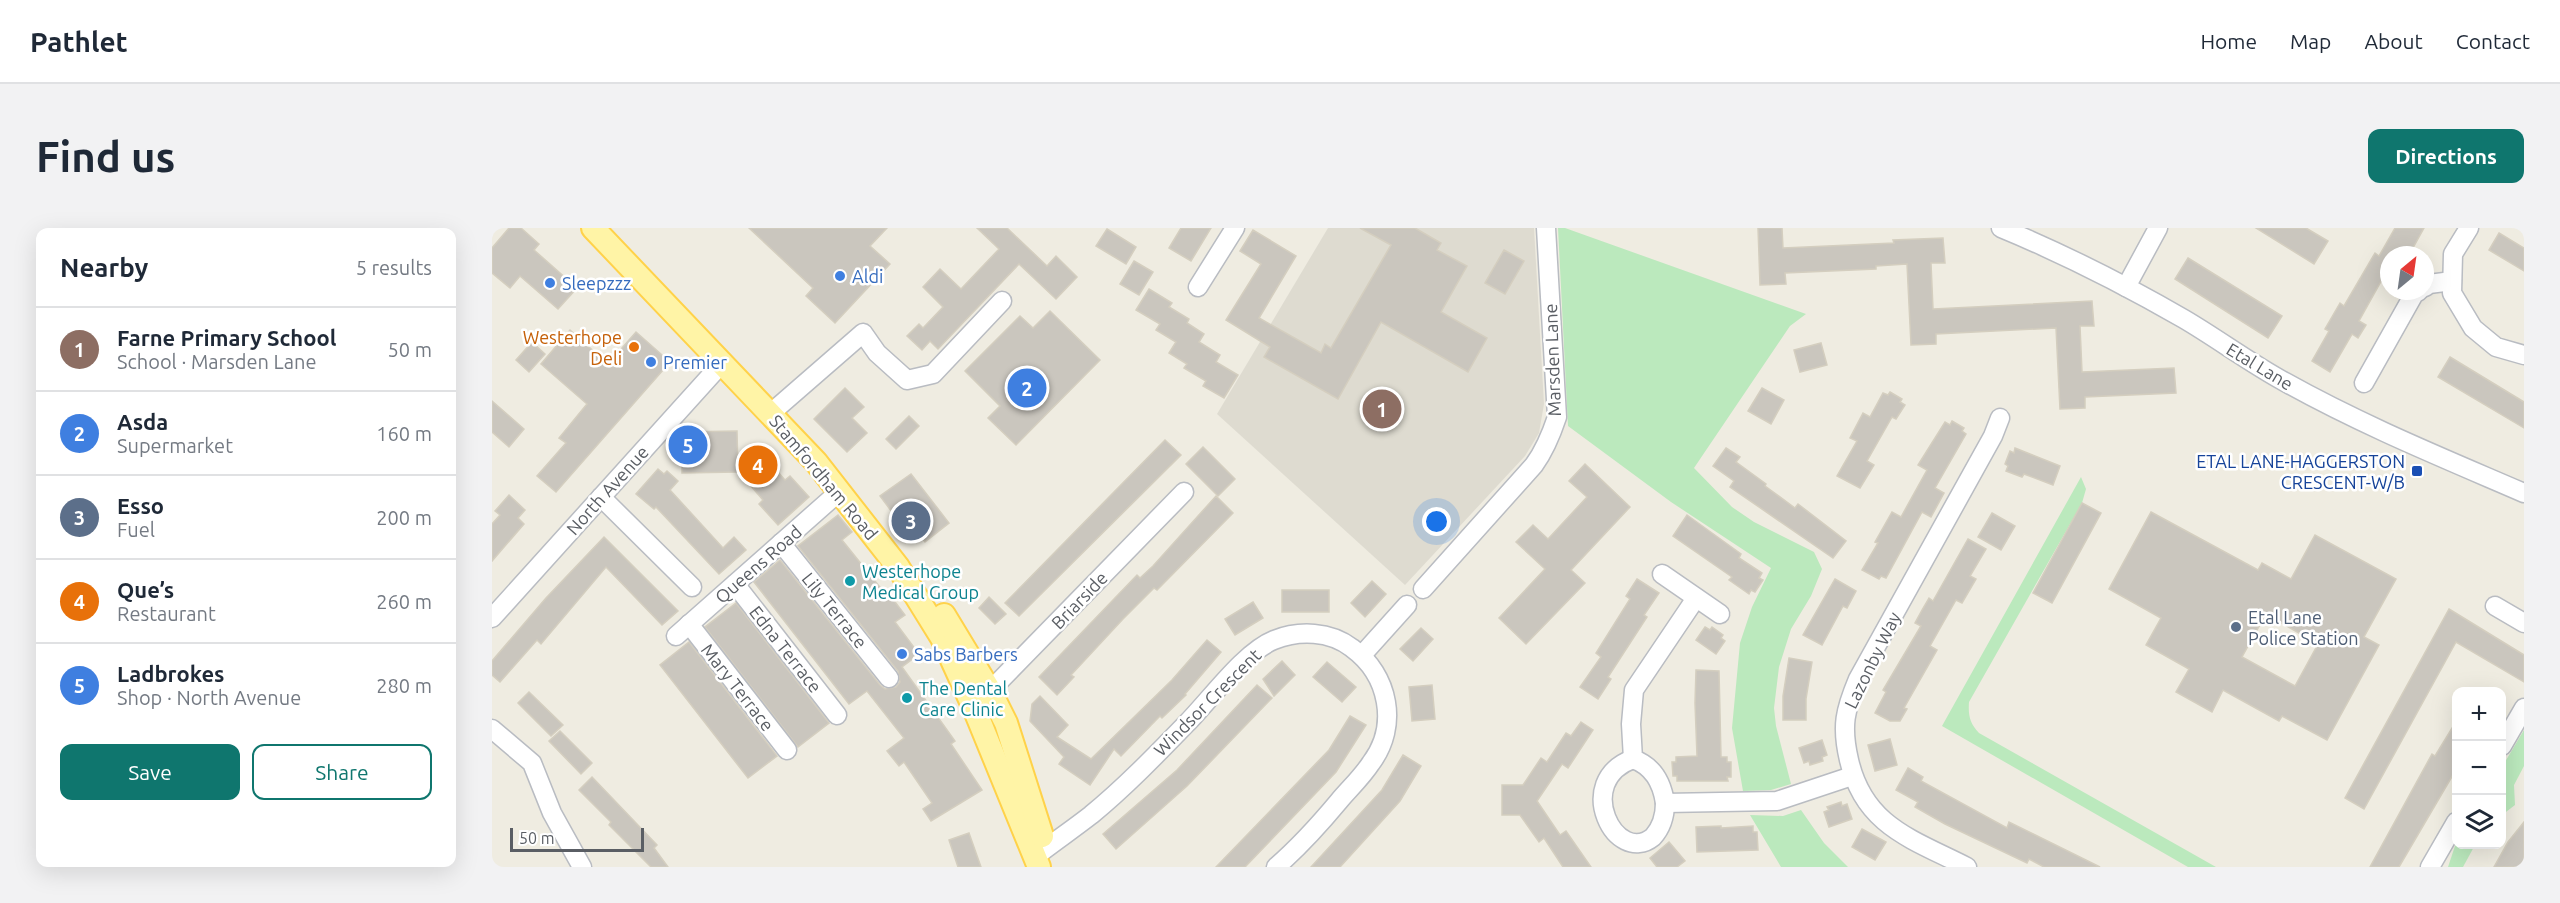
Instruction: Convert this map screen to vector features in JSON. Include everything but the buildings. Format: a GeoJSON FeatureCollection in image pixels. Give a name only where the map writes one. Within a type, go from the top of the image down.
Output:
{"type":"FeatureCollection","features":[{"type":"Feature","properties":{"kind":"main road","name":"Stamfordham Road"},"geometry":{"type":"LineString","coordinates":[[593,228],[856,494],[926,586],[990,692],[1006,723],[1043,860]]}},
{"type":"Feature","properties":{"kind":"main road","name":"Stamfordham Road"},"geometry":{"type":"LineString","coordinates":[[615,228],[775,411],[840,491],[917,596],[942,638],[1043,860]]}},
{"type":"Feature","properties":{"kind":"street"},"geometry":{"type":"LineString","coordinates":[[1198,286],[1234,228]]}},
{"type":"Feature","properties":{"kind":"street","name":"Marsden Lane"},"geometry":{"type":"LineString","coordinates":[[1422,589],[1534,465],[1546,448],[1552,434],[1557,417],[1546,228]]}},
{"type":"Feature","properties":{"kind":"street","name":"Etal Lane"},"geometry":{"type":"LineString","coordinates":[[2001,228],[2127,287],[2338,411],[2389,436],[2524,493]]}},
{"type":"Feature","properties":{"kind":"street"},"geometry":{"type":"LineString","coordinates":[[2127,287],[2158,228]]}},
{"type":"Feature","properties":{"kind":"street"},"geometry":{"type":"LineString","coordinates":[[2469,228],[2453,254],[2452,293],[2473,328],[2496,347],[2524,355]]}},
{"type":"Feature","properties":{"kind":"street"},"geometry":{"type":"LineString","coordinates":[[2434,283],[2452,281]]}},
{"type":"Feature","properties":{"kind":"street"},"geometry":{"type":"LineString","coordinates":[[2364,383],[2411,300]]}},
{"type":"Feature","properties":{"kind":"street"},"geometry":{"type":"LineString","coordinates":[[775,411],[863,333],[877,353],[907,380],[933,374],[1002,302]]}},
{"type":"Feature","properties":{"kind":"street","name":"North Avenue"},"geometry":{"type":"LineString","coordinates":[[492,618],[723,362]]}},
{"type":"Feature","properties":{"kind":"street","name":"Lazonby Way"},"geometry":{"type":"LineString","coordinates":[[1967,867],[1901,833],[1879,818],[1866,803],[1852,776],[1845,742],[1844,719],[1847,704],[1858,679],[1993,436],[2000,418]]}},
{"type":"Feature","properties":{"kind":"street","name":"Queens Road"},"geometry":{"type":"LineString","coordinates":[[682,630],[840,491]]}},
{"type":"Feature","properties":{"kind":"street","name":"Briarside"},"geometry":{"type":"LineString","coordinates":[[974,708],[1184,492]]}},
{"type":"Feature","properties":{"kind":"street"},"geometry":{"type":"LineString","coordinates":[[601,497],[692,586]]}},
{"type":"Feature","properties":{"kind":"street","name":"Lily Terrace"},"geometry":{"type":"LineString","coordinates":[[781,543],[889,678]]}},
{"type":"Feature","properties":{"kind":"street"},"geometry":{"type":"LineString","coordinates":[[1662,574],[1720,614]]}},
{"type":"Feature","properties":{"kind":"street","name":"Edna Terrace"},"geometry":{"type":"LineString","coordinates":[[735,584],[837,715]]}},
{"type":"Feature","properties":{"kind":"street"},"geometry":{"type":"LineString","coordinates":[[1633,759],[1630,724],[1634,690],[1696,598]]}},
{"type":"Feature","properties":{"kind":"street"},"geometry":{"type":"LineString","coordinates":[[1362,655],[1407,605]]}},
{"type":"Feature","properties":{"kind":"street"},"geometry":{"type":"LineString","coordinates":[[2495,606],[2524,623]]}},
{"type":"Feature","properties":{"kind":"street","name":"Mary Terrace"},"geometry":{"type":"LineString","coordinates":[[682,630],[787,750]]}},
{"type":"Feature","properties":{"kind":"street","name":"Windsor Crescent"},"geometry":{"type":"LineString","coordinates":[[1043,860],[1187,724],[1252,654],[1273,640],[1296,634],[1316,634],[1334,638],[1362,655],[1375,671],[1387,701],[1388,716],[1381,746],[1372,763],[1302,844],[1276,867]]}},
{"type":"Feature","properties":{"kind":"street"},"geometry":{"type":"LineString","coordinates":[[2505,741],[2524,708]]}},
{"type":"Feature","properties":{"kind":"street"},"geometry":{"type":"LineString","coordinates":[[492,729],[532,763],[552,813],[582,867]]}},
{"type":"Feature","properties":{"kind":"street"},"geometry":{"type":"LineString","coordinates":[[1633,759],[1643,762],[1652,770],[1663,788],[1665,803],[1665,813],[1660,828],[1642,846],[1631,847],[1608,829],[1604,818],[1603,792],[1614,771],[1624,762],[1633,759]]}},
{"type":"Feature","properties":{"kind":"street"},"geometry":{"type":"LineString","coordinates":[[1665,803],[1776,801],[1852,776]]}},
{"type":"Feature","properties":{"kind":"street"},"geometry":{"type":"LineString","coordinates":[[2430,867],[2452,830]]}},
{"type":"Feature","properties":{"kind":"shaded area"},"geometry":{"type":"Polygon","coordinates":[[[1328,228],[1534,228],[1544,404],[1539,433],[1525,456],[1405,585],[1217,414],[1328,228]]]}},
{"type":"Feature","properties":{"kind":"green space"},"geometry":{"type":"Polygon","coordinates":[[[1558,228],[1565,228],[1806,314],[1790,326],[1694,468],[1732,507],[1754,522],[1814,552],[1822,569],[1811,596],[1791,629],[1779,667],[1774,708],[1776,726],[1791,784],[1771,790],[1743,791],[1732,728],[1740,643],[1752,607],[1771,568],[1671,502],[1568,426],[1558,228]]]}},
{"type":"Feature","properties":{"kind":"green space"},"geometry":{"type":"Polygon","coordinates":[[[2081,477],[2086,489],[2082,503],[1969,702],[1970,719],[1979,733],[2216,867],[2188,867],[1942,726],[2081,477]]]}},
{"type":"Feature","properties":{"kind":"green space"},"geometry":{"type":"Polygon","coordinates":[[[2524,730],[2524,766],[2514,785],[2515,805],[2506,812],[2506,795],[2506,760],[2524,730]]]}},
{"type":"Feature","properties":{"kind":"green space"},"geometry":{"type":"Polygon","coordinates":[[[1801,810],[1824,843],[1848,867],[1781,867],[1750,815],[1783,816],[1801,810]]]}},
{"type":"Feature","properties":{"kind":"green space"},"geometry":{"type":"Polygon","coordinates":[[[2454,849],[2473,849],[2463,867],[2448,867],[2454,849]]]}},
{"type":"Feature","properties":{"kind":"place","name":"Aldi"},"geometry":{"type":"Point","coordinates":[840,276]}},
{"type":"Feature","properties":{"kind":"place","name":"Sleepzzz"},"geometry":{"type":"Point","coordinates":[550,283]}},
{"type":"Feature","properties":{"kind":"place","name":"Westerhope Deli"},"geometry":{"type":"Point","coordinates":[634,347]}},
{"type":"Feature","properties":{"kind":"place","name":"Premier"},"geometry":{"type":"Point","coordinates":[651,362]}},
{"type":"Feature","properties":{"kind":"place","name":"Asda"},"geometry":{"type":"Point","coordinates":[1027,388]}},
{"type":"Feature","properties":{"kind":"place","name":"Farne Primary School"},"geometry":{"type":"Point","coordinates":[1382,409]}},
{"type":"Feature","properties":{"kind":"place","name":"Ladbrokes"},"geometry":{"type":"Point","coordinates":[688,445]}},
{"type":"Feature","properties":{"kind":"place","name":"Que’s"},"geometry":{"type":"Point","coordinates":[758,465]}},
{"type":"Feature","properties":{"kind":"place","name":"ETAL LANE-HAGGERSTON CRESCENT-W/B"},"geometry":{"type":"Point","coordinates":[2417,471]}},
{"type":"Feature","properties":{"kind":"place","name":"Esso"},"geometry":{"type":"Point","coordinates":[911,521]}},
{"type":"Feature","properties":{"kind":"place","name":"Westerhope Medical Group"},"geometry":{"type":"Point","coordinates":[850,581]}},
{"type":"Feature","properties":{"kind":"place","name":"Etal Lane Police Station"},"geometry":{"type":"Point","coordinates":[2236,627]}},
{"type":"Feature","properties":{"kind":"place","name":"Sabs Barbers"},"geometry":{"type":"Point","coordinates":[902,654]}},
{"type":"Feature","properties":{"kind":"place","name":"The Dental Care Clinic"},"geometry":{"type":"Point","coordinates":[907,698]}}]}
